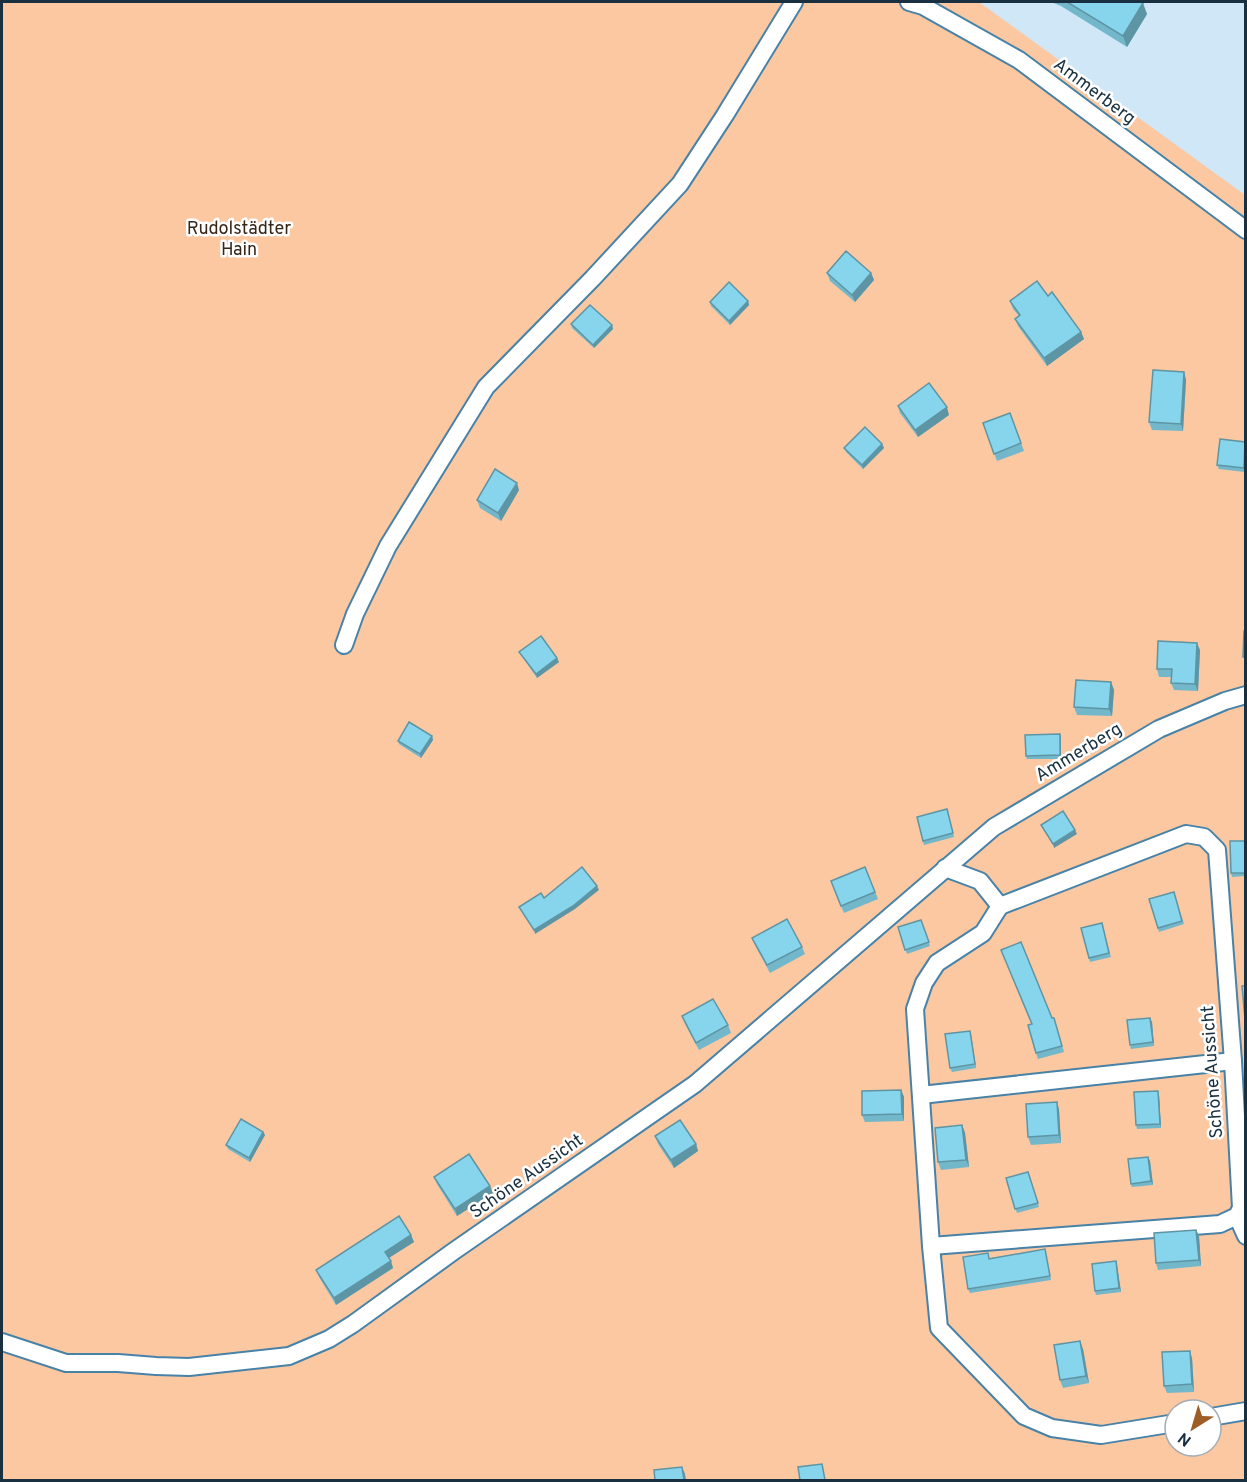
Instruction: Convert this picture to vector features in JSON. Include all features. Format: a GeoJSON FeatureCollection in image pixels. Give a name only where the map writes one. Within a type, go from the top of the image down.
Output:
{"type":"FeatureCollection","features":[{"type":"Feature","properties":{"kind":"lane"},"geometry":{"type":"LineString","coordinates":[[344,645],[355,614],[388,546],[486,387],[593,278],[680,184],[794,2]]}},
{"type":"Feature","properties":{"kind":"lane","name":"Ammerberg"},"geometry":{"type":"LineString","coordinates":[[909,2],[923,6],[1019,60],[1245,230]]}},
{"type":"Feature","properties":{"kind":"lane","name":"Ammerberg"},"geometry":{"type":"LineString","coordinates":[[945,868],[994,827],[1159,729],[1245,695]]}},
{"type":"Feature","properties":{"kind":"lane","name":"Schöne Aussicht"},"geometry":{"type":"LineString","coordinates":[[1000,906],[1186,834],[1204,837],[1217,850],[1233,1061],[1241,1208],[1237,1216]]}},
{"type":"Feature","properties":{"kind":"lane"},"geometry":{"type":"LineString","coordinates":[[945,868],[980,881],[1000,906],[983,933],[937,963],[924,983],[915,1009],[931,1246],[939,1328],[1024,1416],[1052,1428],[1101,1435],[1163,1425]]}},
{"type":"Feature","properties":{"kind":"lane","name":"Schöne Aussicht"},"geometry":{"type":"LineString","coordinates":[[2,1342],[66,1363],[189,1367],[289,1356],[328,1339],[353,1324],[695,1084],[945,868]]}},
{"type":"Feature","properties":{"kind":"lane"},"geometry":{"type":"LineString","coordinates":[[921,1095],[1233,1061]]}},
{"type":"Feature","properties":{"kind":"lane"},"geometry":{"type":"LineString","coordinates":[[931,1246],[1220,1224],[1237,1216],[1245,1236]]}},
{"type":"Feature","properties":{"kind":"lane"},"geometry":{"type":"LineString","coordinates":[[1223,1415],[1245,1412]]}},
{"type":"Feature","properties":{"kind":"green space","name":"Rudolstädter Hain"},"geometry":{"type":"Polygon","coordinates":[[[2,2],[979,2],[1245,195],[1245,1480],[2,1480],[2,2]]]}},
{"type":"Feature","properties":{"kind":"building"},"geometry":{"type":"Polygon","coordinates":[[[1067,2],[1141,2],[1143,3],[1123,36],[1067,2]]]}},
{"type":"Feature","properties":{"kind":"building"},"geometry":{"type":"Polygon","coordinates":[[[846,251],[871,273],[852,295],[827,273],[846,251]]]}},
{"type":"Feature","properties":{"kind":"building"},"geometry":{"type":"Polygon","coordinates":[[[1037,281],[1048,296],[1052,292],[1081,332],[1044,358],[1015,319],[1020,315],[1010,301],[1037,281]]]}},
{"type":"Feature","properties":{"kind":"building"},"geometry":{"type":"Polygon","coordinates":[[[729,282],[748,301],[729,321],[710,302],[729,282]]]}},
{"type":"Feature","properties":{"kind":"building"},"geometry":{"type":"Polygon","coordinates":[[[590,305],[612,325],[593,345],[571,324],[590,305]]]}},
{"type":"Feature","properties":{"kind":"building"},"geometry":{"type":"Polygon","coordinates":[[[1153,370],[1184,372],[1181,424],[1149,422],[1153,370]]]}},
{"type":"Feature","properties":{"kind":"building"},"geometry":{"type":"Polygon","coordinates":[[[929,383],[947,407],[915,430],[898,406],[929,383]]]}},
{"type":"Feature","properties":{"kind":"building"},"geometry":{"type":"Polygon","coordinates":[[[1010,413],[1021,443],[994,454],[983,423],[1010,413]]]}},
{"type":"Feature","properties":{"kind":"building"},"geometry":{"type":"Polygon","coordinates":[[[865,427],[882,444],[862,465],[844,448],[865,427]]]}},
{"type":"Feature","properties":{"kind":"building"},"geometry":{"type":"Polygon","coordinates":[[[1220,439],[1245,442],[1244,468],[1217,465],[1220,439]]]}},
{"type":"Feature","properties":{"kind":"building"},"geometry":{"type":"Polygon","coordinates":[[[495,469],[517,483],[498,513],[477,500],[495,469]]]}},
{"type":"Feature","properties":{"kind":"building"},"geometry":{"type":"Polygon","coordinates":[[[1244,631],[1245,657],[1243,657],[1244,631]]]}},
{"type":"Feature","properties":{"kind":"building"},"geometry":{"type":"Polygon","coordinates":[[[541,636],[557,658],[536,674],[519,652],[541,636]]]}},
{"type":"Feature","properties":{"kind":"building"},"geometry":{"type":"Polygon","coordinates":[[[1158,641],[1197,643],[1195,684],[1171,683],[1172,669],[1157,669],[1158,641]]]}},
{"type":"Feature","properties":{"kind":"building"},"geometry":{"type":"Polygon","coordinates":[[[1076,680],[1111,682],[1109,709],[1074,707],[1076,680]]]}},
{"type":"Feature","properties":{"kind":"building"},"geometry":{"type":"Polygon","coordinates":[[[409,722],[432,736],[420,754],[398,741],[409,722]]]}},
{"type":"Feature","properties":{"kind":"building"},"geometry":{"type":"Polygon","coordinates":[[[1060,734],[1060,755],[1026,756],[1025,735],[1060,734]]]}},
{"type":"Feature","properties":{"kind":"building"},"geometry":{"type":"Polygon","coordinates":[[[947,809],[953,833],[923,841],[917,817],[947,809]]]}},
{"type":"Feature","properties":{"kind":"building"},"geometry":{"type":"Polygon","coordinates":[[[1063,811],[1075,830],[1053,844],[1041,825],[1063,811]]]}},
{"type":"Feature","properties":{"kind":"building"},"geometry":{"type":"Polygon","coordinates":[[[1230,841],[1245,841],[1245,873],[1231,873],[1230,841]]]}},
{"type":"Feature","properties":{"kind":"building"},"geometry":{"type":"Polygon","coordinates":[[[582,867],[597,886],[573,906],[534,930],[519,907],[541,893],[544,898],[582,867]]]}},
{"type":"Feature","properties":{"kind":"building"},"geometry":{"type":"Polygon","coordinates":[[[865,867],[875,892],[841,906],[831,881],[865,867]]]}},
{"type":"Feature","properties":{"kind":"building"},"geometry":{"type":"Polygon","coordinates":[[[1174,892],[1182,921],[1158,928],[1149,899],[1174,892]]]}},
{"type":"Feature","properties":{"kind":"building"},"geometry":{"type":"Polygon","coordinates":[[[787,919],[802,947],[767,965],[752,938],[787,919]]]}},
{"type":"Feature","properties":{"kind":"building"},"geometry":{"type":"Polygon","coordinates":[[[921,920],[929,942],[905,950],[898,927],[921,920]]]}},
{"type":"Feature","properties":{"kind":"building"},"geometry":{"type":"Polygon","coordinates":[[[1102,923],[1109,953],[1089,958],[1081,928],[1102,923]]]}},
{"type":"Feature","properties":{"kind":"building"},"geometry":{"type":"Polygon","coordinates":[[[1021,942],[1052,1018],[1054,1018],[1062,1046],[1036,1053],[1028,1025],[1032,1024],[1001,950],[1021,942]]]}},
{"type":"Feature","properties":{"kind":"building"},"geometry":{"type":"Polygon","coordinates":[[[1242,986],[1245,986],[1245,1019],[1242,986]]]}},
{"type":"Feature","properties":{"kind":"building"},"geometry":{"type":"Polygon","coordinates":[[[713,999],[728,1025],[696,1043],[682,1016],[713,999]]]}},
{"type":"Feature","properties":{"kind":"building"},"geometry":{"type":"Polygon","coordinates":[[[1150,1018],[1153,1042],[1130,1045],[1127,1020],[1150,1018]]]}},
{"type":"Feature","properties":{"kind":"building"},"geometry":{"type":"Polygon","coordinates":[[[970,1031],[975,1064],[950,1068],[945,1034],[970,1031]]]}},
{"type":"Feature","properties":{"kind":"building"},"geometry":{"type":"Polygon","coordinates":[[[901,1090],[902,1114],[862,1115],[862,1091],[901,1090]]]}},
{"type":"Feature","properties":{"kind":"building"},"geometry":{"type":"Polygon","coordinates":[[[1158,1091],[1160,1124],[1136,1125],[1134,1092],[1158,1091]]]}},
{"type":"Feature","properties":{"kind":"building"},"geometry":{"type":"Polygon","coordinates":[[[1057,1102],[1059,1135],[1028,1137],[1026,1104],[1057,1102]]]}},
{"type":"Feature","properties":{"kind":"building"},"geometry":{"type":"Polygon","coordinates":[[[241,1119],[263,1132],[249,1158],[226,1145],[241,1119]]]}},
{"type":"Feature","properties":{"kind":"building"},"geometry":{"type":"Polygon","coordinates":[[[680,1120],[696,1144],[671,1160],[655,1136],[680,1120]]]}},
{"type":"Feature","properties":{"kind":"building"},"geometry":{"type":"Polygon","coordinates":[[[962,1125],[966,1160],[938,1162],[935,1128],[962,1125]]]}},
{"type":"Feature","properties":{"kind":"building"},"geometry":{"type":"Polygon","coordinates":[[[469,1154],[490,1186],[455,1209],[434,1177],[469,1154]]]}},
{"type":"Feature","properties":{"kind":"building"},"geometry":{"type":"Polygon","coordinates":[[[1148,1157],[1151,1181],[1131,1184],[1128,1159],[1148,1157]]]}},
{"type":"Feature","properties":{"kind":"building"},"geometry":{"type":"Polygon","coordinates":[[[1028,1172],[1038,1203],[1015,1209],[1006,1178],[1028,1172]]]}},
{"type":"Feature","properties":{"kind":"building"},"geometry":{"type":"Polygon","coordinates":[[[399,1216],[411,1235],[385,1252],[391,1261],[334,1298],[316,1270],[399,1216]]]}},
{"type":"Feature","properties":{"kind":"building"},"geometry":{"type":"Polygon","coordinates":[[[1196,1230],[1199,1260],[1156,1263],[1154,1233],[1196,1230]]]}},
{"type":"Feature","properties":{"kind":"building"},"geometry":{"type":"Polygon","coordinates":[[[1045,1249],[1050,1276],[968,1289],[963,1257],[988,1253],[989,1259],[1045,1249]]]}},
{"type":"Feature","properties":{"kind":"building"},"geometry":{"type":"Polygon","coordinates":[[[1116,1261],[1119,1288],[1095,1291],[1092,1264],[1116,1261]]]}},
{"type":"Feature","properties":{"kind":"building"},"geometry":{"type":"Polygon","coordinates":[[[1080,1341],[1086,1376],[1060,1380],[1054,1345],[1080,1341]]]}},
{"type":"Feature","properties":{"kind":"building"},"geometry":{"type":"Polygon","coordinates":[[[1190,1351],[1192,1384],[1164,1386],[1162,1352],[1190,1351]]]}},
{"type":"Feature","properties":{"kind":"building"},"geometry":{"type":"Polygon","coordinates":[[[822,1464],[825,1480],[800,1480],[798,1467],[822,1464]]]}},
{"type":"Feature","properties":{"kind":"building"},"geometry":{"type":"Polygon","coordinates":[[[682,1467],[684,1480],[655,1480],[654,1470],[682,1467]]]}}]}
